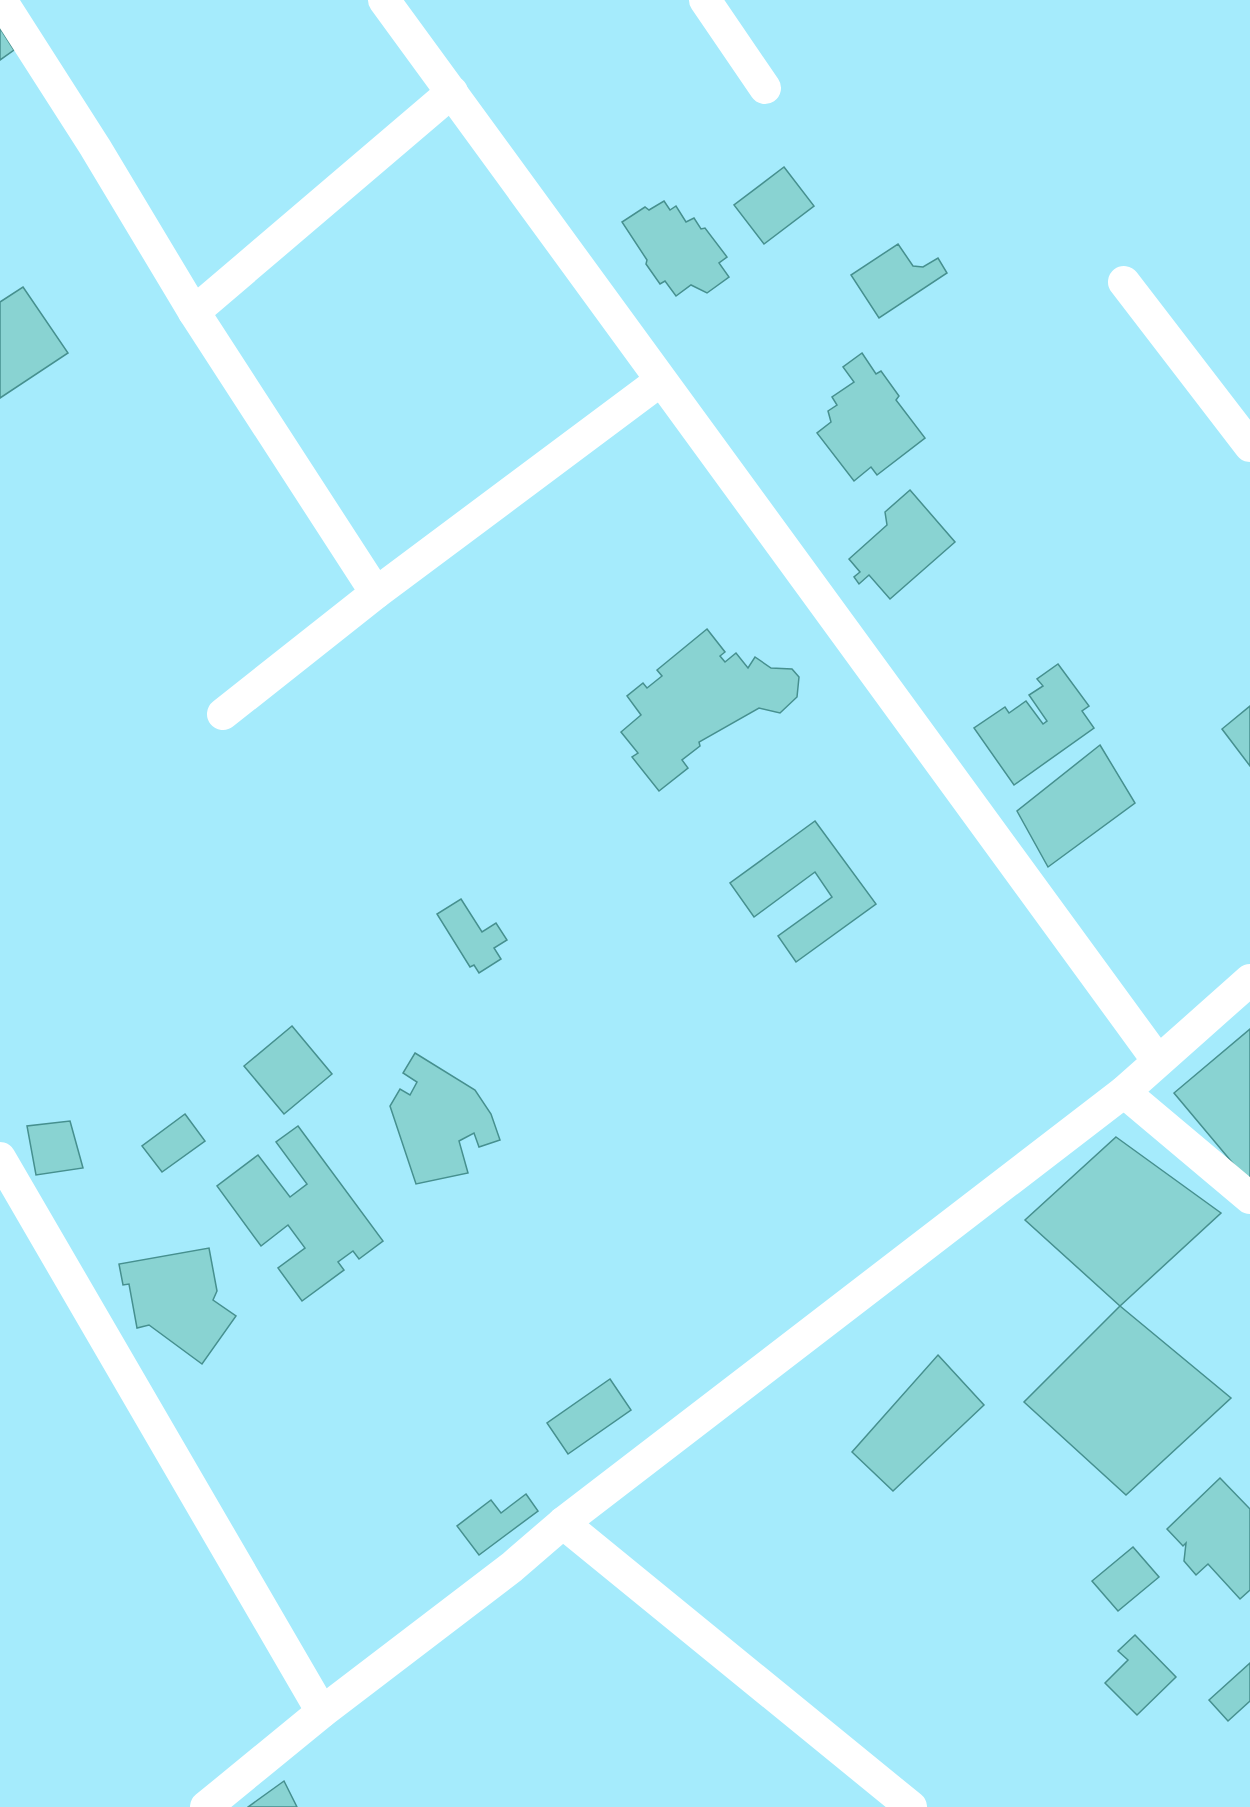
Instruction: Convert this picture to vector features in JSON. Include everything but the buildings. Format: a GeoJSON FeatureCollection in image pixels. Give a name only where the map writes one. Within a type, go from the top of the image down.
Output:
{"type":"FeatureCollection","features":[{"type":"Feature","properties":{"kind":"street"},"geometry":{"type":"LineString","coordinates":[[1,0],[95,147],[194,312],[376,592]]}},
{"type":"Feature","properties":{"kind":"street"},"geometry":{"type":"LineString","coordinates":[[384,0],[1158,1061]]}},
{"type":"Feature","properties":{"kind":"street"},"geometry":{"type":"LineString","coordinates":[[705,0],[765,88]]}},
{"type":"Feature","properties":{"kind":"street"},"geometry":{"type":"LineString","coordinates":[[194,312],[452,92]]}},
{"type":"Feature","properties":{"kind":"street"},"geometry":{"type":"LineString","coordinates":[[1124,282],[1250,446]]}},
{"type":"Feature","properties":{"kind":"street"},"geometry":{"type":"LineString","coordinates":[[223,714],[376,592],[660,381]]}},
{"type":"Feature","properties":{"kind":"street"},"geometry":{"type":"LineString","coordinates":[[206,1807],[322,1712],[512,1567],[563,1523],[1124,1092],[1250,980]]}},
{"type":"Feature","properties":{"kind":"street"},"geometry":{"type":"LineString","coordinates":[[1124,1092],[1250,1198]]}},
{"type":"Feature","properties":{"kind":"street"},"geometry":{"type":"LineString","coordinates":[[0,1158],[322,1712]]}},
{"type":"Feature","properties":{"kind":"street"},"geometry":{"type":"LineString","coordinates":[[563,1523],[911,1807]]}}]}
